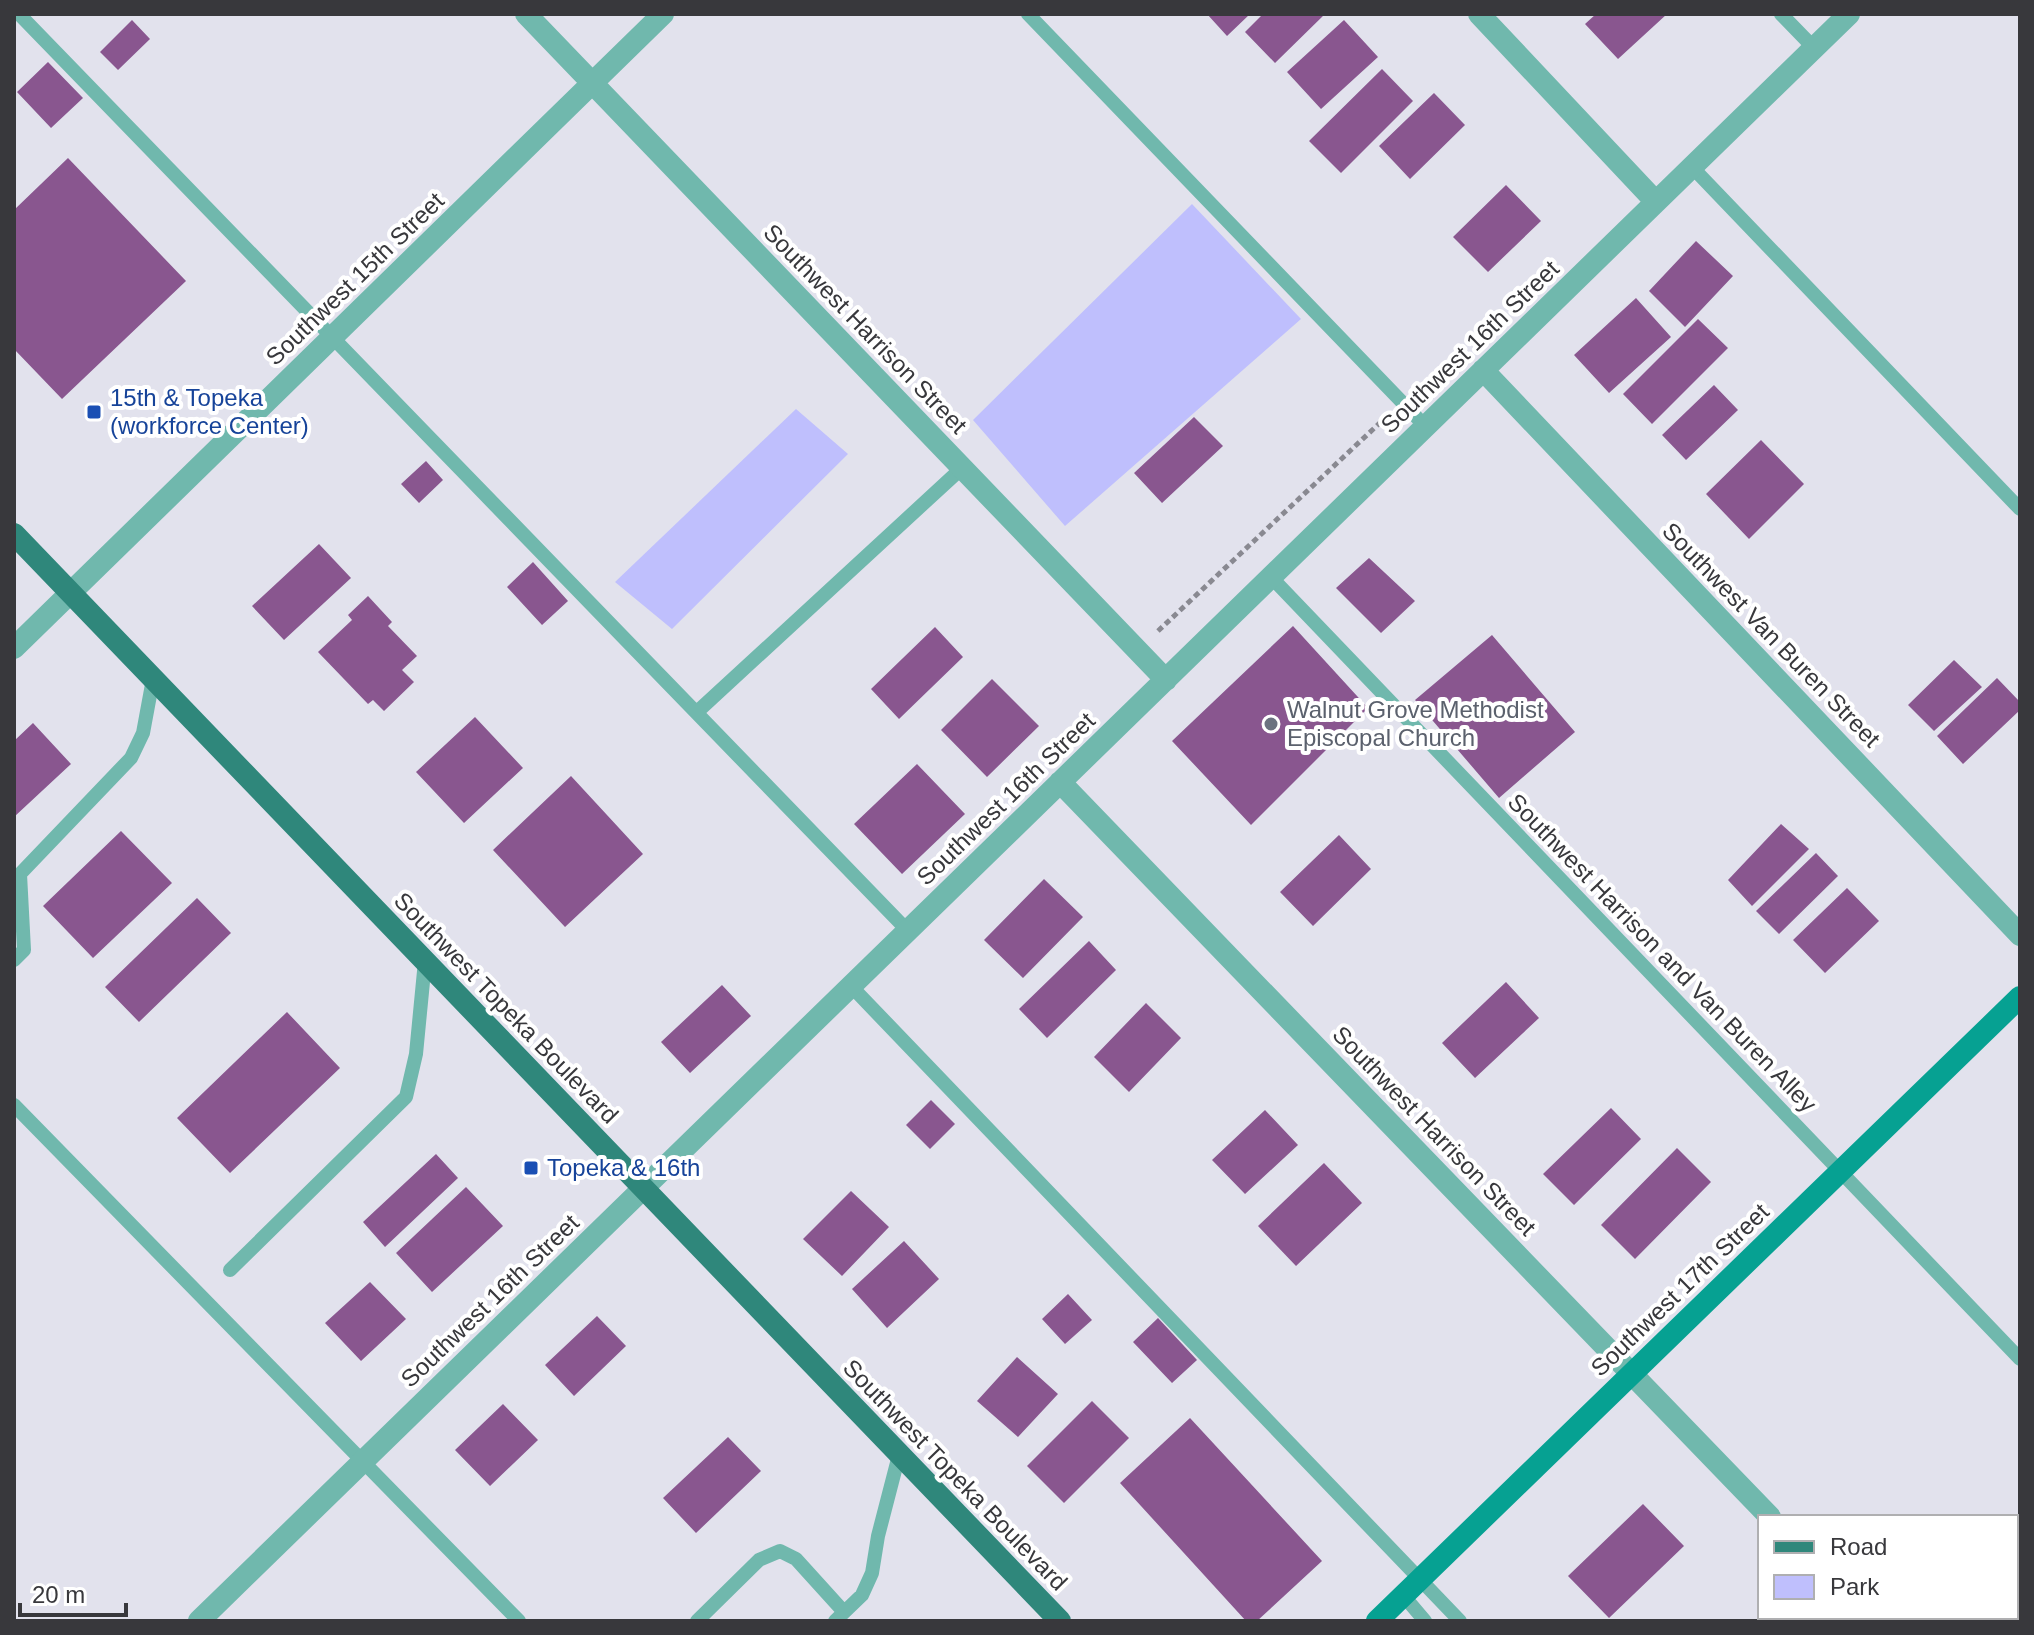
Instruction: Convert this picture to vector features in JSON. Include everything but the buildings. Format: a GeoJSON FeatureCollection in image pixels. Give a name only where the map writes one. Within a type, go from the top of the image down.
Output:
{"type":"FeatureCollection","features":[{"type":"Feature","properties":{"kind":"main road","name":"Southwest Topeka Boulevard"},"geometry":{"type":"LineString","coordinates":[[14,534],[1060,1621]]}},
{"type":"Feature","properties":{"kind":"main road","name":"Southwest 17th Street"},"geometry":{"type":"LineString","coordinates":[[1377,1621],[2020,997]]}},
{"type":"Feature","properties":{"kind":"street","name":"Southwest Harrison Street"},"geometry":{"type":"LineString","coordinates":[[526,14],[1166,680]]}},
{"type":"Feature","properties":{"kind":"street","name":"Southwest 15th Street"},"geometry":{"type":"LineString","coordinates":[[14,648],[663,14]]}},
{"type":"Feature","properties":{"kind":"street"},"geometry":{"type":"LineString","coordinates":[[1479,14],[1656,202]]}},
{"type":"Feature","properties":{"kind":"street","name":"Southwest 16th Street"},"geometry":{"type":"LineString","coordinates":[[199,1621],[1849,14]]}},
{"type":"Feature","properties":{"kind":"street","name":"Southwest Van Buren Street"},"geometry":{"type":"LineString","coordinates":[[1483,370],[2020,935]]}},
{"type":"Feature","properties":{"kind":"street","name":"Southwest Harrison Street"},"geometry":{"type":"LineString","coordinates":[[1060,782],[1768,1515]]}},
{"type":"Feature","properties":{"kind":"lane"},"geometry":{"type":"LineString","coordinates":[[19,14],[908,931]]}},
{"type":"Feature","properties":{"kind":"lane"},"geometry":{"type":"LineString","coordinates":[[1028,14],[1426,427]]}},
{"type":"Feature","properties":{"kind":"lane"},"geometry":{"type":"LineString","coordinates":[[1781,14],[1814,48]]}},
{"type":"Feature","properties":{"kind":"lane"},"geometry":{"type":"LineString","coordinates":[[1692,167],[2020,509]]}},
{"type":"Feature","properties":{"kind":"lane"},"geometry":{"type":"LineString","coordinates":[[697,712],[962,468]]}},
{"type":"Feature","properties":{"kind":"lane","name":"Southwest Harrison and Van Buren Alley"},"geometry":{"type":"LineString","coordinates":[[1271,577],[2020,1359]]}},
{"type":"Feature","properties":{"kind":"lane"},"geometry":{"type":"LineString","coordinates":[[14,960],[24,950],[20,874],[131,758],[143,733],[153,679]]}},
{"type":"Feature","properties":{"kind":"lane"},"geometry":{"type":"LineString","coordinates":[[230,1270],[406,1097],[416,1054],[425,961]]}},
{"type":"Feature","properties":{"kind":"lane"},"geometry":{"type":"LineString","coordinates":[[851,986],[1460,1621]]}},
{"type":"Feature","properties":{"kind":"lane"},"geometry":{"type":"LineString","coordinates":[[14,1105],[519,1621]]}},
{"type":"Feature","properties":{"kind":"lane"},"geometry":{"type":"LineString","coordinates":[[697,1621],[759,1560],[780,1551],[796,1559],[840,1616],[862,1595],[872,1573],[878,1536],[899,1455]]}},
{"type":"Feature","properties":{"kind":"lane"},"geometry":{"type":"LineString","coordinates":[[1403,1595],[1425,1621]]}},
{"type":"Feature","properties":{"kind":"path"},"geometry":{"type":"LineString","coordinates":[[1138,651],[1402,402]]}},
{"type":"Feature","properties":{"kind":"green space"},"geometry":{"type":"Polygon","coordinates":[[[1192,204],[1301,319],[1065,526],[973,420],[1192,204]]]}},
{"type":"Feature","properties":{"kind":"green space"},"geometry":{"type":"Polygon","coordinates":[[[796,409],[848,454],[672,629],[615,582],[796,409]]]}},
{"type":"Feature","properties":{"kind":"place","name":"15th & Topeka (workforce Center)"},"geometry":{"type":"Point","coordinates":[94,412]}},
{"type":"Feature","properties":{"kind":"place","name":"Walnut Grove Methodist Episcopal Church"},"geometry":{"type":"Point","coordinates":[1271,724]}},
{"type":"Feature","properties":{"kind":"place","name":"Topeka & 16th"},"geometry":{"type":"Point","coordinates":[531,1168]}}]}
